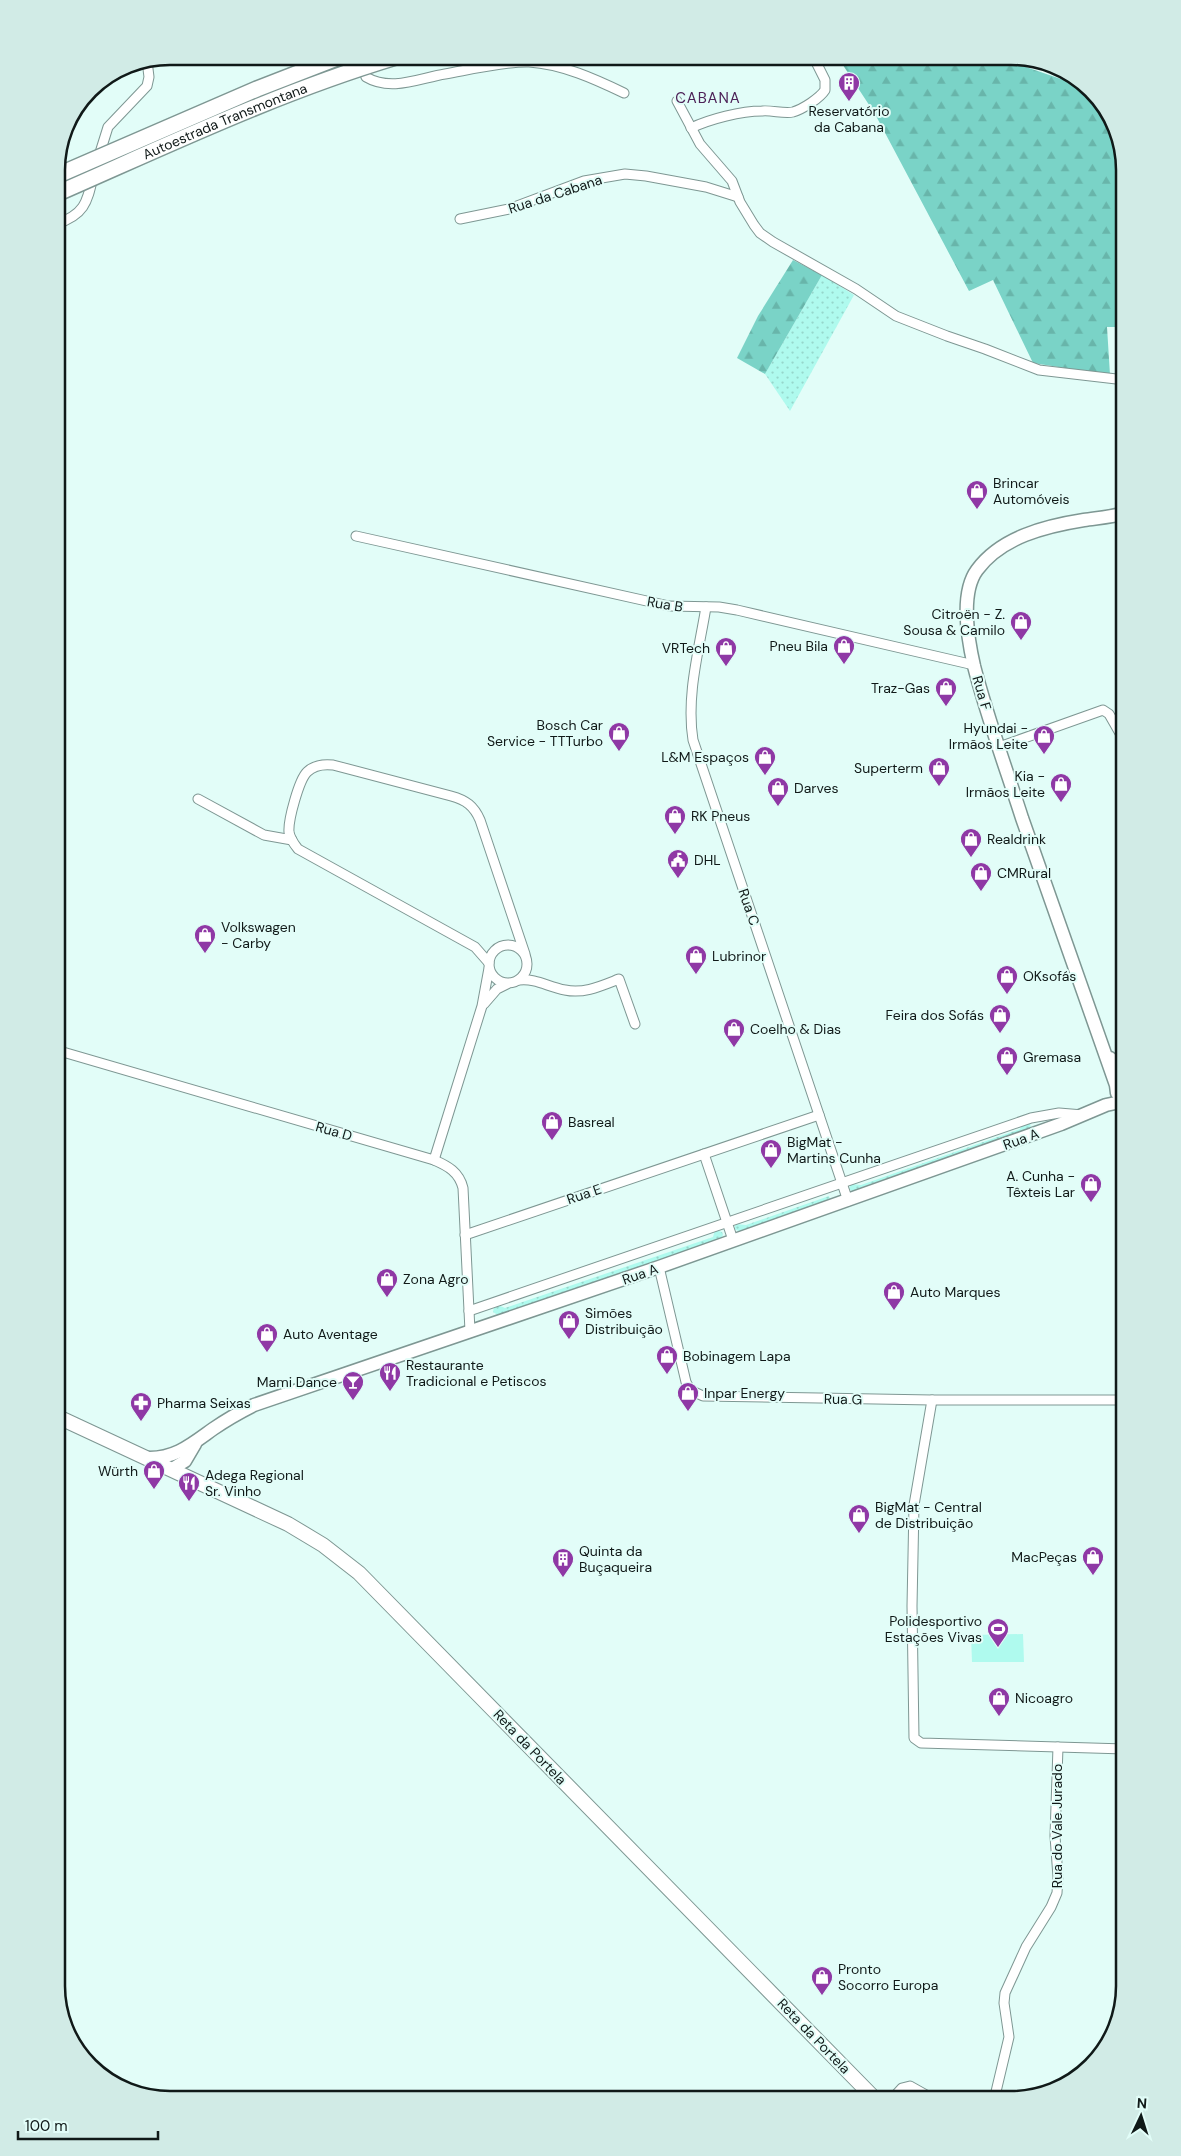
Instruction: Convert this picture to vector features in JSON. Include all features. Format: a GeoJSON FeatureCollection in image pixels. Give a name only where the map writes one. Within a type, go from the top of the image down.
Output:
{"type":"FeatureCollection","features":[{"type":"Feature","properties":{"kind":"highway","name":"Autoestrada Transmontana"},"geometry":{"type":"LineString","coordinates":[[65,172],[257,88],[318,65]]}},
{"type":"Feature","properties":{"kind":"highway","name":"Autoestrada Transmontana"},"geometry":{"type":"LineString","coordinates":[[65,190],[262,104],[369,65]]}},
{"type":"Feature","properties":{"kind":"main road","name":"Reta da Portela"},"geometry":{"type":"LineString","coordinates":[[65,1420],[245,1503],[302,1532],[323,1545],[360,1573],[867,2091]]}},
{"type":"Feature","properties":{"kind":"street"},"geometry":{"type":"LineString","coordinates":[[361,65],[366,77],[382,82],[411,83],[446,73],[507,65]]}},
{"type":"Feature","properties":{"kind":"street"},"geometry":{"type":"LineString","coordinates":[[543,65],[582,74],[624,93]]}},
{"type":"Feature","properties":{"kind":"street"},"geometry":{"type":"LineString","coordinates":[[691,128],[711,120],[755,111],[788,112],[799,109],[825,90],[825,80],[818,65]]}},
{"type":"Feature","properties":{"kind":"street"},"geometry":{"type":"LineString","coordinates":[[65,221],[71,219],[84,207],[105,132],[115,118],[147,86],[149,78],[148,68]]}},
{"type":"Feature","properties":{"kind":"street"},"geometry":{"type":"LineString","coordinates":[[677,101],[703,148],[731,179],[740,201],[756,229],[770,241],[899,317],[1036,369],[1116,379]]}},
{"type":"Feature","properties":{"kind":"street","name":"Rua da Cabana"},"geometry":{"type":"LineString","coordinates":[[460,219],[509,209],[584,182],[625,174],[706,187],[740,201]]}},
{"type":"Feature","properties":{"kind":"street","name":"Rua F"},"geometry":{"type":"LineString","coordinates":[[1116,515],[1071,522],[1037,531],[1014,540],[987,558],[972,578],[968,592],[968,627],[974,666],[999,747],[1102,1045],[1116,1073]]}},
{"type":"Feature","properties":{"kind":"street","name":"Rua B"},"geometry":{"type":"LineString","coordinates":[[356,536],[669,606],[737,610],[974,666]]}},
{"type":"Feature","properties":{"kind":"street","name":"Rua C"},"geometry":{"type":"LineString","coordinates":[[706,607],[692,696],[690,719],[693,740],[848,1201]]}},
{"type":"Feature","properties":{"kind":"street"},"geometry":{"type":"LineString","coordinates":[[999,747],[1103,710],[1109,714],[1116,726]]}},
{"type":"Feature","properties":{"kind":"street"},"geometry":{"type":"LineString","coordinates":[[525,954],[516,946],[506,945],[496,949],[475,947],[298,850],[292,840],[289,826],[300,784],[308,771],[319,765],[338,766],[460,799],[471,805],[478,816],[516,927],[525,954],[528,965],[543,982]]}},
{"type":"Feature","properties":{"kind":"street"},"geometry":{"type":"LineString","coordinates":[[198,798],[264,835],[292,840]]}},
{"type":"Feature","properties":{"kind":"street"},"geometry":{"type":"LineString","coordinates":[[506,945],[516,927]]}},
{"type":"Feature","properties":{"kind":"street"},"geometry":{"type":"LineString","coordinates":[[475,947],[495,978],[506,984]]}},
{"type":"Feature","properties":{"kind":"street"},"geometry":{"type":"LineString","coordinates":[[434,1160],[482,1006],[489,966],[496,949]]}},
{"type":"Feature","properties":{"kind":"street"},"geometry":{"type":"LineString","coordinates":[[482,1006],[497,989],[524,976],[528,965]]}},
{"type":"Feature","properties":{"kind":"street"},"geometry":{"type":"LineString","coordinates":[[519,980],[543,982],[555,988],[576,991],[592,989],[618,979],[635,1024]]}},
{"type":"Feature","properties":{"kind":"street","name":"Rua D"},"geometry":{"type":"LineString","coordinates":[[65,1053],[434,1160],[452,1169],[462,1182],[470,1331]]}},
{"type":"Feature","properties":{"kind":"street"},"geometry":{"type":"LineString","coordinates":[[1083,1115],[1103,1101],[1116,1086]]}},
{"type":"Feature","properties":{"kind":"street"},"geometry":{"type":"LineString","coordinates":[[469,1311],[728,1224],[1032,1118],[1059,1113],[1083,1115],[1116,1103]]}},
{"type":"Feature","properties":{"kind":"street","name":"Rua E"},"geometry":{"type":"LineString","coordinates":[[465,1235],[819,1115]]}},
{"type":"Feature","properties":{"kind":"street","name":"Rua A"},"geometry":{"type":"LineString","coordinates":[[186,1452],[220,1424],[254,1405],[659,1268],[1083,1115]]}},
{"type":"Feature","properties":{"kind":"street"},"geometry":{"type":"LineString","coordinates":[[704,1154],[733,1240]]}},
{"type":"Feature","properties":{"kind":"street","name":"Rua G"},"geometry":{"type":"LineString","coordinates":[[659,1268],[686,1382],[690,1390],[698,1394],[714,1397],[1116,1400]]}},
{"type":"Feature","properties":{"kind":"street"},"geometry":{"type":"LineString","coordinates":[[932,1400],[914,1505],[912,1606],[914,1738],[921,1743],[1116,1749]]}},
{"type":"Feature","properties":{"kind":"street"},"geometry":{"type":"LineString","coordinates":[[143,1456],[164,1457],[186,1452]]}},
{"type":"Feature","properties":{"kind":"street"},"geometry":{"type":"LineString","coordinates":[[172,1470],[174,1459],[186,1452]]}},
{"type":"Feature","properties":{"kind":"street"},"geometry":{"type":"LineString","coordinates":[[186,1452],[189,1478]]}},
{"type":"Feature","properties":{"kind":"street","name":"Rua do Vale Jurado"},"geometry":{"type":"LineString","coordinates":[[996,2091],[1009,2037],[1004,2003],[1005,1993],[1026,1947],[1057,1893],[1055,1836],[1058,1747]]}},
{"type":"Feature","properties":{"kind":"street"},"geometry":{"type":"LineString","coordinates":[[899,2091],[902,2088],[910,2086],[919,2091]]}},
{"type":"Feature","properties":{"kind":"green space"},"geometry":{"type":"Polygon","coordinates":[[[843,65],[1016,65],[1065,81],[1085,96],[1094,106],[1108,130],[1115,156],[1116,327],[1107,327],[1110,375],[1033,363],[993,280],[969,291],[875,114],[843,65]]]}},
{"type":"Feature","properties":{"kind":"green space"},"geometry":{"type":"Polygon","coordinates":[[[793,260],[822,275],[765,374],[737,358],[758,316],[793,260]]]}},
{"type":"Feature","properties":{"kind":"green space"},"geometry":{"type":"Polygon","coordinates":[[[822,275],[854,295],[790,411],[765,374],[822,275]]]}},
{"type":"Feature","properties":{"kind":"green space"},"geometry":{"type":"Polygon","coordinates":[[[1030,1123],[1031,1129],[862,1187],[854,1192],[849,1189],[851,1184],[861,1185],[1020,1129],[1022,1125],[1030,1123]]]}},
{"type":"Feature","properties":{"kind":"green space"},"geometry":{"type":"Polygon","coordinates":[[[829,1196],[830,1199],[741,1232],[734,1229],[736,1224],[746,1225],[829,1196]]]}},
{"type":"Feature","properties":{"kind":"green space"},"geometry":{"type":"Polygon","coordinates":[[[715,1230],[722,1232],[723,1235],[720,1239],[498,1315],[493,1312],[494,1307],[498,1305],[505,1308],[713,1237],[715,1230]]]}},
{"type":"Feature","properties":{"kind":"green space","name":"Polidesportivo Estações Vivas"},"geometry":{"type":"Polygon","coordinates":[[[1023,1634],[1024,1662],[972,1662],[971,1635],[1023,1634]]]}},
{"type":"Feature","properties":{"kind":"place","name":"Reservatório da Cabana"},"geometry":{"type":"Point","coordinates":[849,102]}},
{"type":"Feature","properties":{"kind":"place","name":"Brincar Automóveis"},"geometry":{"type":"Point","coordinates":[977,510]}},
{"type":"Feature","properties":{"kind":"place","name":"Citroën - Z. Sousa & Camilo"},"geometry":{"type":"Point","coordinates":[1021,641]}},
{"type":"Feature","properties":{"kind":"place","name":"Pneu Bila"},"geometry":{"type":"Point","coordinates":[844,665]}},
{"type":"Feature","properties":{"kind":"place","name":"VRTech"},"geometry":{"type":"Point","coordinates":[726,667]}},
{"type":"Feature","properties":{"kind":"place","name":"Traz-Gas"},"geometry":{"type":"Point","coordinates":[946,707]}},
{"type":"Feature","properties":{"kind":"place","name":"Bosch Car Service - TTTurbo"},"geometry":{"type":"Point","coordinates":[619,752]}},
{"type":"Feature","properties":{"kind":"place","name":"Hyundai - Irmãos Leite"},"geometry":{"type":"Point","coordinates":[1044,755]}},
{"type":"Feature","properties":{"kind":"place","name":"L&M Espaços"},"geometry":{"type":"Point","coordinates":[765,776]}},
{"type":"Feature","properties":{"kind":"place","name":"Superterm"},"geometry":{"type":"Point","coordinates":[939,787]}},
{"type":"Feature","properties":{"kind":"place","name":"Kia - Irmãos Leite"},"geometry":{"type":"Point","coordinates":[1061,803]}},
{"type":"Feature","properties":{"kind":"place","name":"Darves"},"geometry":{"type":"Point","coordinates":[778,807]}},
{"type":"Feature","properties":{"kind":"place","name":"RK Pneus"},"geometry":{"type":"Point","coordinates":[675,835]}},
{"type":"Feature","properties":{"kind":"place","name":"Realdrink"},"geometry":{"type":"Point","coordinates":[971,858]}},
{"type":"Feature","properties":{"kind":"place","name":"DHL"},"geometry":{"type":"Point","coordinates":[678,879]}},
{"type":"Feature","properties":{"kind":"place","name":"CMRural"},"geometry":{"type":"Point","coordinates":[981,892]}},
{"type":"Feature","properties":{"kind":"place","name":"Volkswagen - Carby"},"geometry":{"type":"Point","coordinates":[205,954]}},
{"type":"Feature","properties":{"kind":"place","name":"Lubrinor"},"geometry":{"type":"Point","coordinates":[696,975]}},
{"type":"Feature","properties":{"kind":"place","name":"OKsofás"},"geometry":{"type":"Point","coordinates":[1007,995]}},
{"type":"Feature","properties":{"kind":"place","name":"Feira dos Sofás"},"geometry":{"type":"Point","coordinates":[1000,1034]}},
{"type":"Feature","properties":{"kind":"place","name":"Coelho & Dias"},"geometry":{"type":"Point","coordinates":[734,1048]}},
{"type":"Feature","properties":{"kind":"place","name":"Gremasa"},"geometry":{"type":"Point","coordinates":[1007,1076]}},
{"type":"Feature","properties":{"kind":"place","name":"Basreal"},"geometry":{"type":"Point","coordinates":[552,1141]}},
{"type":"Feature","properties":{"kind":"place","name":"BigMat - Martins Cunha"},"geometry":{"type":"Point","coordinates":[771,1169]}},
{"type":"Feature","properties":{"kind":"place","name":"A. Cunha - Têxteis Lar"},"geometry":{"type":"Point","coordinates":[1091,1203]}},
{"type":"Feature","properties":{"kind":"place","name":"Zona Agro"},"geometry":{"type":"Point","coordinates":[387,1298]}},
{"type":"Feature","properties":{"kind":"place","name":"Auto Marques"},"geometry":{"type":"Point","coordinates":[894,1311]}},
{"type":"Feature","properties":{"kind":"place","name":"Simões Distribuição"},"geometry":{"type":"Point","coordinates":[569,1340]}},
{"type":"Feature","properties":{"kind":"place","name":"Auto Aventage"},"geometry":{"type":"Point","coordinates":[267,1353]}},
{"type":"Feature","properties":{"kind":"place","name":"Bobinagem Lapa"},"geometry":{"type":"Point","coordinates":[667,1375]}},
{"type":"Feature","properties":{"kind":"place","name":"Restaurante Tradicional e Petiscos"},"geometry":{"type":"Point","coordinates":[390,1392]}},
{"type":"Feature","properties":{"kind":"place","name":"Mami Dance"},"geometry":{"type":"Point","coordinates":[353,1401]}},
{"type":"Feature","properties":{"kind":"place","name":"Inpar Energy"},"geometry":{"type":"Point","coordinates":[688,1412]}},
{"type":"Feature","properties":{"kind":"place","name":"Pharma Seixas"},"geometry":{"type":"Point","coordinates":[141,1422]}},
{"type":"Feature","properties":{"kind":"place","name":"Würth"},"geometry":{"type":"Point","coordinates":[154,1490]}},
{"type":"Feature","properties":{"kind":"place","name":"Adega Regional Sr. Vinho"},"geometry":{"type":"Point","coordinates":[189,1502]}},
{"type":"Feature","properties":{"kind":"place","name":"BigMat - Central de Distribuição"},"geometry":{"type":"Point","coordinates":[859,1534]}},
{"type":"Feature","properties":{"kind":"place","name":"MacPeças"},"geometry":{"type":"Point","coordinates":[1093,1576]}},
{"type":"Feature","properties":{"kind":"place","name":"Quinta da Buçaqueira"},"geometry":{"type":"Point","coordinates":[563,1578]}},
{"type":"Feature","properties":{"kind":"place","name":"Polidesportivo Estações Vivas"},"geometry":{"type":"Point","coordinates":[998,1648]}},
{"type":"Feature","properties":{"kind":"place","name":"Nicoagro"},"geometry":{"type":"Point","coordinates":[999,1717]}},
{"type":"Feature","properties":{"kind":"place","name":"Pronto Socorro Europa"},"geometry":{"type":"Point","coordinates":[822,1996]}},
{"type":"Feature","properties":{"kind":"district","name":"CABANA"},"geometry":{"type":"Point","coordinates":[708,98]}}]}
